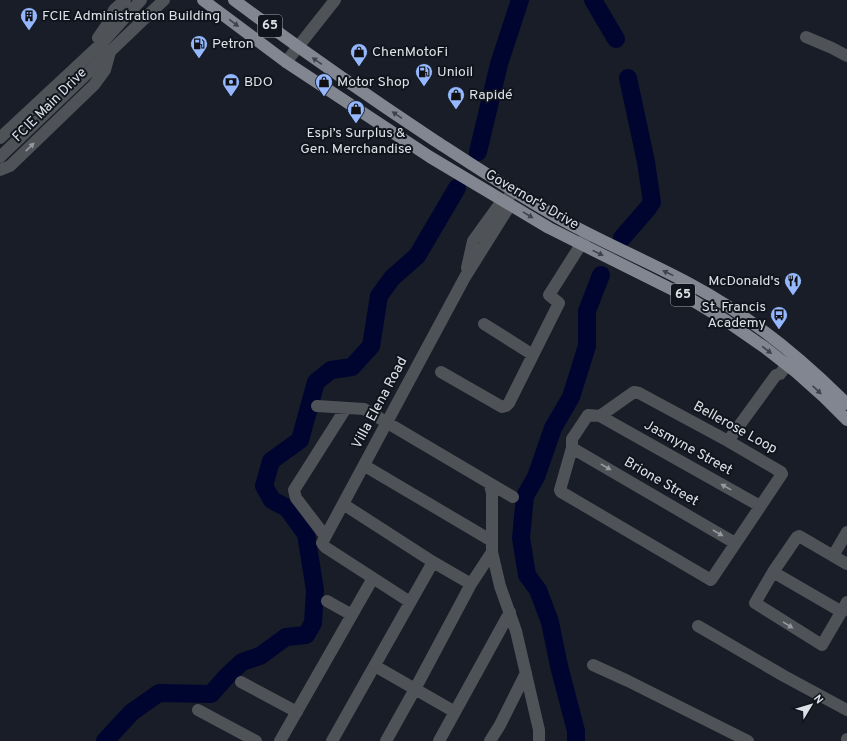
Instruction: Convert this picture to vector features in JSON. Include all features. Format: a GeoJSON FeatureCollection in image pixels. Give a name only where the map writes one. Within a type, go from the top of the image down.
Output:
{"type":"FeatureCollection","features":[{"type":"Feature","properties":{"kind":"main road","name":"Governor's Drive"},"geometry":{"type":"LineString","coordinates":[[203,0],[286,62],[478,186],[581,245],[687,297],[747,335],[784,369],[824,397],[847,420]]}},
{"type":"Feature","properties":{"kind":"main road","name":"Governor's Drive"},"geometry":{"type":"LineString","coordinates":[[234,0],[297,47],[459,156],[513,190],[587,234],[673,275],[712,296],[755,324],[794,355],[847,404]]}},
{"type":"Feature","properties":{"kind":"street","name":"FCIE Main Drive"},"geometry":{"type":"LineString","coordinates":[[69,74],[72,63],[98,38],[108,25],[114,10],[125,0]]}},
{"type":"Feature","properties":{"kind":"street","name":"FCIE Main Drive"},"geometry":{"type":"LineString","coordinates":[[0,138],[102,43],[141,0]]}},
{"type":"Feature","properties":{"kind":"street","name":"FCIE Main Drive"},"geometry":{"type":"LineString","coordinates":[[0,157],[164,0]]}},
{"type":"Feature","properties":{"kind":"street"},"geometry":{"type":"LineString","coordinates":[[286,62],[335,0]]}},
{"type":"Feature","properties":{"kind":"street"},"geometry":{"type":"LineString","coordinates":[[806,37],[847,56]]}},
{"type":"Feature","properties":{"kind":"street","name":"FCIE Main Drive"},"geometry":{"type":"LineString","coordinates":[[0,170],[10,166],[94,85],[105,70],[110,51]]}},
{"type":"Feature","properties":{"kind":"street","name":"Villa Elena Road"},"geometry":{"type":"LineString","coordinates":[[324,540],[465,277],[473,241],[499,205],[506,202],[513,190]]}},
{"type":"Feature","properties":{"kind":"street"},"geometry":{"type":"LineString","coordinates":[[441,372],[502,407],[509,404],[559,304],[549,295],[587,234]]}},
{"type":"Feature","properties":{"kind":"street"},"geometry":{"type":"LineString","coordinates":[[484,324],[533,355]]}},
{"type":"Feature","properties":{"kind":"street"},"geometry":{"type":"LineString","coordinates":[[731,442],[780,379],[784,369],[794,355]]}},
{"type":"Feature","properties":{"kind":"street","name":"Bellerose Loop"},"geometry":{"type":"LineString","coordinates":[[634,392],[637,392],[731,442],[782,474],[712,578],[709,580],[561,492],[560,488],[572,448],[572,439],[588,415],[600,416],[634,392]]}},
{"type":"Feature","properties":{"kind":"street"},"geometry":{"type":"LineString","coordinates":[[317,406],[364,409],[490,485],[513,497]]}},
{"type":"Feature","properties":{"kind":"street"},"geometry":{"type":"LineString","coordinates":[[346,408],[294,490],[296,498],[324,540],[325,547],[410,602]]}},
{"type":"Feature","properties":{"kind":"street","name":"Jasmyne Street"},"geometry":{"type":"LineString","coordinates":[[600,416],[760,506]]}},
{"type":"Feature","properties":{"kind":"street","name":"Brione Street"},"geometry":{"type":"LineString","coordinates":[[572,448],[735,543]]}},
{"type":"Feature","properties":{"kind":"street"},"geometry":{"type":"LineString","coordinates":[[365,466],[492,546]]}},
{"type":"Feature","properties":{"kind":"street"},"geometry":{"type":"LineString","coordinates":[[490,485],[492,493],[492,546],[500,586],[516,631],[540,741]]}},
{"type":"Feature","properties":{"kind":"street"},"geometry":{"type":"LineString","coordinates":[[344,504],[433,562],[471,584]]}},
{"type":"Feature","properties":{"kind":"street"},"geometry":{"type":"LineString","coordinates":[[833,556],[847,532]]}},
{"type":"Feature","properties":{"kind":"street"},"geometry":{"type":"LineString","coordinates":[[773,572],[844,607],[823,645],[755,604],[755,602],[773,572],[799,536],[847,564]]}},
{"type":"Feature","properties":{"kind":"street"},"geometry":{"type":"LineString","coordinates":[[386,741],[492,546]]}},
{"type":"Feature","properties":{"kind":"street"},"geometry":{"type":"LineString","coordinates":[[332,741],[433,562]]}},
{"type":"Feature","properties":{"kind":"street"},"geometry":{"type":"LineString","coordinates":[[280,741],[373,578]]}},
{"type":"Feature","properties":{"kind":"street"},"geometry":{"type":"LineString","coordinates":[[327,601],[352,615]]}},
{"type":"Feature","properties":{"kind":"street"},"geometry":{"type":"LineString","coordinates":[[439,741],[510,612]]}},
{"type":"Feature","properties":{"kind":"street"},"geometry":{"type":"LineString","coordinates":[[698,626],[784,676],[847,710]]}},
{"type":"Feature","properties":{"kind":"street"},"geometry":{"type":"LineString","coordinates":[[593,665],[748,741]]}},
{"type":"Feature","properties":{"kind":"street"},"geometry":{"type":"LineString","coordinates":[[375,666],[455,712]]}},
{"type":"Feature","properties":{"kind":"street"},"geometry":{"type":"LineString","coordinates":[[490,741],[500,725],[526,673]]}},
{"type":"Feature","properties":{"kind":"street"},"geometry":{"type":"LineString","coordinates":[[241,682],[297,712]]}},
{"type":"Feature","properties":{"kind":"street"},"geometry":{"type":"LineString","coordinates":[[198,710],[256,741]]}},
{"type":"Feature","properties":{"kind":"waterway"},"geometry":{"type":"LineString","coordinates":[[478,152],[499,64],[520,0]]}},
{"type":"Feature","properties":{"kind":"waterway"},"geometry":{"type":"LineString","coordinates":[[593,0],[616,39]]}},
{"type":"Feature","properties":{"kind":"waterway"},"geometry":{"type":"LineString","coordinates":[[622,238],[652,202],[646,162],[628,78]]}},
{"type":"Feature","properties":{"kind":"waterway"},"geometry":{"type":"LineString","coordinates":[[105,741],[132,712],[159,693],[211,694],[242,662],[260,656],[286,637],[306,635],[313,623],[315,590],[306,534],[287,508],[272,500],[264,486],[271,461],[300,440],[316,382],[331,370],[352,367],[371,346],[379,296],[392,278],[417,256],[457,188]]}},
{"type":"Feature","properties":{"kind":"waterway"},"geometry":{"type":"LineString","coordinates":[[576,741],[576,731],[559,666],[550,622],[538,590],[527,575],[521,538],[525,496],[536,477],[553,428],[571,397],[587,346],[587,311],[601,275]]}},
{"type":"Feature","properties":{"kind":"place","name":"FCIE Administration Building"},"geometry":{"type":"Point","coordinates":[29,31]}},
{"type":"Feature","properties":{"kind":"place","name":"Petron"},"geometry":{"type":"Point","coordinates":[199,59]}},
{"type":"Feature","properties":{"kind":"place","name":"ChenMotoFi"},"geometry":{"type":"Point","coordinates":[359,67]}},
{"type":"Feature","properties":{"kind":"place","name":"Unioil"},"geometry":{"type":"Point","coordinates":[424,87]}},
{"type":"Feature","properties":{"kind":"place","name":"BDO"},"geometry":{"type":"Point","coordinates":[231,97]}},
{"type":"Feature","properties":{"kind":"place","name":"Motor Shop"},"geometry":{"type":"Point","coordinates":[324,97]}},
{"type":"Feature","properties":{"kind":"place","name":"Rapidé"},"geometry":{"type":"Point","coordinates":[456,110]}},
{"type":"Feature","properties":{"kind":"place","name":"Espi’s Surplus & Gen. Merchandise"},"geometry":{"type":"Point","coordinates":[356,124]}},
{"type":"Feature","properties":{"kind":"place","name":"McDonald's"},"geometry":{"type":"Point","coordinates":[793,296]}},
{"type":"Feature","properties":{"kind":"place","name":"St. Francis Academy"},"geometry":{"type":"Point","coordinates":[779,330]}}]}
